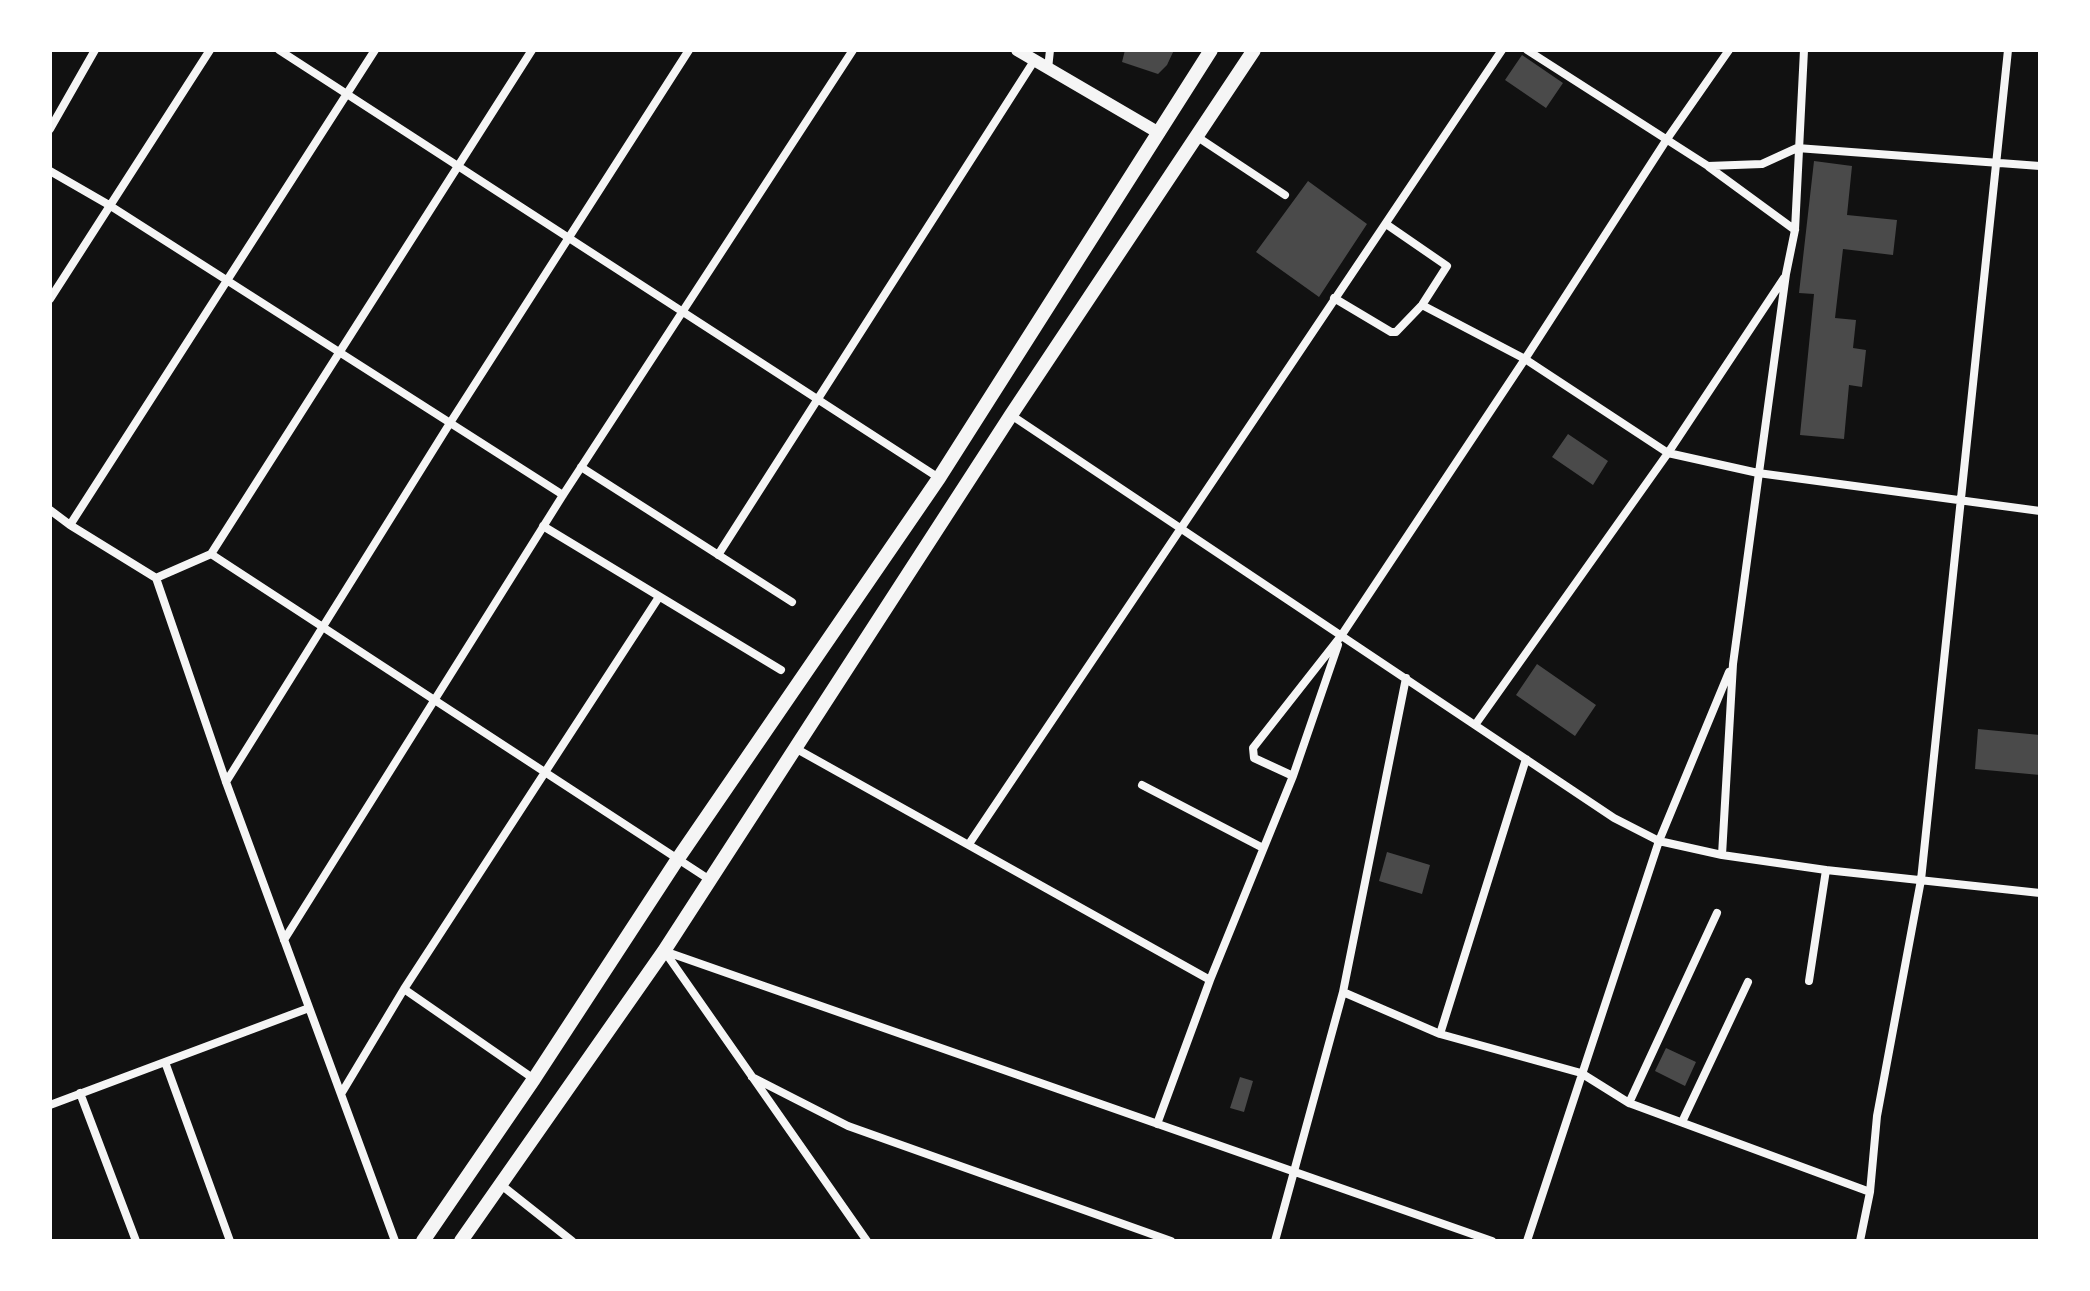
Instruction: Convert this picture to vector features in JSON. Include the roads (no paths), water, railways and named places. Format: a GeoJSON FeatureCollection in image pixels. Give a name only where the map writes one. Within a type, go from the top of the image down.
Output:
{"type":"FeatureCollection","features":[{"type":"Feature","properties":{"kind":"main road"},"geometry":{"type":"LineString","coordinates":[[423,1241],[534,1079],[677,860],[939,478],[1211,50]]}},
{"type":"Feature","properties":{"kind":"main road"},"geometry":{"type":"LineString","coordinates":[[461,1241],[664,951],[1011,415],[1254,50]]}},
{"type":"Feature","properties":{"kind":"street"},"geometry":{"type":"LineString","coordinates":[[50,129],[95,50]]}},
{"type":"Feature","properties":{"kind":"street"},"geometry":{"type":"LineString","coordinates":[[50,299],[210,50]]}},
{"type":"Feature","properties":{"kind":"street"},"geometry":{"type":"LineString","coordinates":[[279,50],[939,478]]}},
{"type":"Feature","properties":{"kind":"street"},"geometry":{"type":"LineString","coordinates":[[70,525],[375,50]]}},
{"type":"Feature","properties":{"kind":"street"},"geometry":{"type":"LineString","coordinates":[[156,578],[211,554],[532,50]]}},
{"type":"Feature","properties":{"kind":"street"},"geometry":{"type":"LineString","coordinates":[[226,782],[450,423],[689,50]]}},
{"type":"Feature","properties":{"kind":"street"},"geometry":{"type":"LineString","coordinates":[[284,940],[543,526],[853,50]]}},
{"type":"Feature","properties":{"kind":"street"},"geometry":{"type":"LineString","coordinates":[[1017,50],[1159,133]]}},
{"type":"Feature","properties":{"kind":"street"},"geometry":{"type":"LineString","coordinates":[[1048,69],[1050,50]]}},
{"type":"Feature","properties":{"kind":"street"},"geometry":{"type":"LineString","coordinates":[[969,844],[1502,50]]}},
{"type":"Feature","properties":{"kind":"street"},"geometry":{"type":"LineString","coordinates":[[1527,50],[1708,166],[1795,230]]}},
{"type":"Feature","properties":{"kind":"street"},"geometry":{"type":"LineString","coordinates":[[1293,776],[1254,758],[1253,748],[1341,636],[1667,139],[1729,50]]}},
{"type":"Feature","properties":{"kind":"street"},"geometry":{"type":"LineString","coordinates":[[1722,855],[1733,664],[1786,274],[1795,230],[1804,50]]}},
{"type":"Feature","properties":{"kind":"street"},"geometry":{"type":"LineString","coordinates":[[1860,1241],[1870,1192],[1877,1116],[1921,880],[2008,50]]}},
{"type":"Feature","properties":{"kind":"street"},"geometry":{"type":"LineString","coordinates":[[718,555],[1034,61]]}},
{"type":"Feature","properties":{"kind":"street"},"geometry":{"type":"LineString","coordinates":[[1195,135],[1285,195]]}},
{"type":"Feature","properties":{"kind":"street"},"geometry":{"type":"LineString","coordinates":[[1708,166],[1762,164],[1797,148],[2040,166]]}},
{"type":"Feature","properties":{"kind":"street"},"geometry":{"type":"LineString","coordinates":[[50,171],[109,205],[563,495]]}},
{"type":"Feature","properties":{"kind":"street"},"geometry":{"type":"LineString","coordinates":[[1334,298],[1391,332],[1396,332],[1422,305],[1447,266],[1386,224]]}},
{"type":"Feature","properties":{"kind":"street"},"geometry":{"type":"LineString","coordinates":[[1475,725],[1668,453],[1786,274]]}},
{"type":"Feature","properties":{"kind":"street"},"geometry":{"type":"LineString","coordinates":[[1422,305],[1525,359],[1668,453],[1758,473],[2040,511]]}},
{"type":"Feature","properties":{"kind":"street"},"geometry":{"type":"LineString","coordinates":[[1011,415],[1614,818],[1659,841],[1722,855],[1826,870],[2040,893]]}},
{"type":"Feature","properties":{"kind":"street"},"geometry":{"type":"LineString","coordinates":[[581,467],[792,602]]}},
{"type":"Feature","properties":{"kind":"street"},"geometry":{"type":"LineString","coordinates":[[50,510],[156,578],[226,782],[395,1241]]}},
{"type":"Feature","properties":{"kind":"street"},"geometry":{"type":"LineString","coordinates":[[543,526],[781,670]]}},
{"type":"Feature","properties":{"kind":"street"},"geometry":{"type":"LineString","coordinates":[[211,554],[710,880]]}},
{"type":"Feature","properties":{"kind":"street"},"geometry":{"type":"LineString","coordinates":[[341,1094],[404,989],[659,597]]}},
{"type":"Feature","properties":{"kind":"street"},"geometry":{"type":"LineString","coordinates":[[1157,1124],[1210,980],[1293,776],[1341,636]]}},
{"type":"Feature","properties":{"kind":"street"},"geometry":{"type":"LineString","coordinates":[[1527,1241],[1659,841],[1733,664]]}},
{"type":"Feature","properties":{"kind":"street"},"geometry":{"type":"LineString","coordinates":[[1275,1241],[1343,992],[1406,678]]}},
{"type":"Feature","properties":{"kind":"street"},"geometry":{"type":"LineString","coordinates":[[795,748],[1210,980]]}},
{"type":"Feature","properties":{"kind":"street"},"geometry":{"type":"LineString","coordinates":[[1440,1034],[1526,759]]}},
{"type":"Feature","properties":{"kind":"street"},"geometry":{"type":"LineString","coordinates":[[1142,785],[1263,848]]}},
{"type":"Feature","properties":{"kind":"street"},"geometry":{"type":"LineString","coordinates":[[1809,981],[1826,870]]}},
{"type":"Feature","properties":{"kind":"street"},"geometry":{"type":"LineString","coordinates":[[1629,1103],[1717,913]]}},
{"type":"Feature","properties":{"kind":"street"},"geometry":{"type":"LineString","coordinates":[[664,951],[867,1241]]}},
{"type":"Feature","properties":{"kind":"street"},"geometry":{"type":"LineString","coordinates":[[664,951],[1492,1241]]}},
{"type":"Feature","properties":{"kind":"street"},"geometry":{"type":"LineString","coordinates":[[1682,1122],[1748,982]]}},
{"type":"Feature","properties":{"kind":"street"},"geometry":{"type":"LineString","coordinates":[[404,989],[534,1079]]}},
{"type":"Feature","properties":{"kind":"street"},"geometry":{"type":"LineString","coordinates":[[1343,992],[1440,1034],[1581,1073],[1629,1103],[1870,1192]]}},
{"type":"Feature","properties":{"kind":"street"},"geometry":{"type":"LineString","coordinates":[[50,1105],[309,1008]]}},
{"type":"Feature","properties":{"kind":"street"},"geometry":{"type":"LineString","coordinates":[[165,1062],[230,1241]]}},
{"type":"Feature","properties":{"kind":"street"},"geometry":{"type":"LineString","coordinates":[[752,1077],[848,1126],[1171,1241]]}},
{"type":"Feature","properties":{"kind":"street"},"geometry":{"type":"LineString","coordinates":[[80,1093],[136,1241]]}},
{"type":"Feature","properties":{"kind":"street"},"geometry":{"type":"LineString","coordinates":[[499,1183],[572,1241]]}}]}
